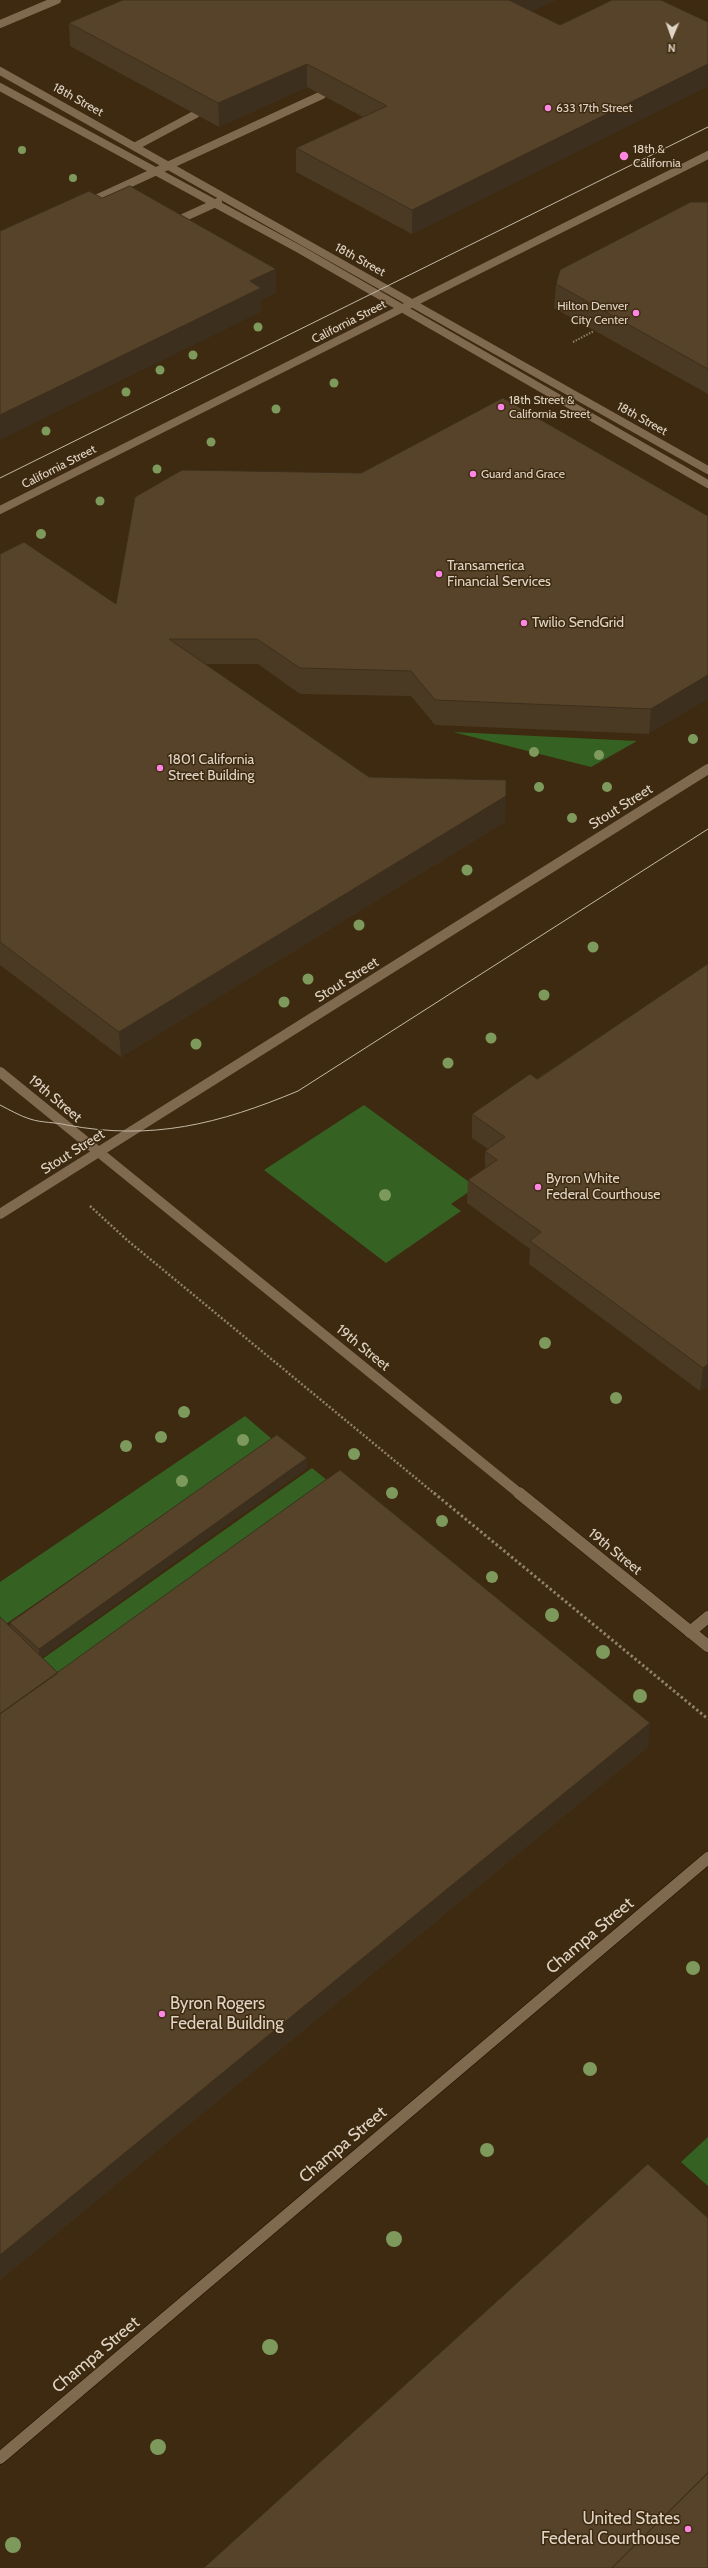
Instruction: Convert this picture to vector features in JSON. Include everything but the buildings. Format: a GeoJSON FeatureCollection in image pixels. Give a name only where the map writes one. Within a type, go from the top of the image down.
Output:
{"type":"FeatureCollection","features":[{"type":"Feature","properties":{"kind":"main road"},"geometry":{"type":"LineString","coordinates":[[0,24],[57,0]]}},
{"type":"Feature","properties":{"kind":"main road","name":"18th Street"},"geometry":{"type":"LineString","coordinates":[[0,71],[136,146],[168,166],[708,470]]}},
{"type":"Feature","properties":{"kind":"main road"},"geometry":{"type":"LineString","coordinates":[[0,87],[156,171],[402,308],[708,484]]}},
{"type":"Feature","properties":{"kind":"main road"},"geometry":{"type":"LineString","coordinates":[[77,208],[322,95]]}},
{"type":"Feature","properties":{"kind":"main road"},"geometry":{"type":"LineString","coordinates":[[136,146],[196,114]]}},
{"type":"Feature","properties":{"kind":"main road","name":"California Street"},"geometry":{"type":"LineString","coordinates":[[0,510],[708,155]]}},
{"type":"Feature","properties":{"kind":"main road"},"geometry":{"type":"LineString","coordinates":[[170,224],[226,198]]}},
{"type":"Feature","properties":{"kind":"main road","name":"Stout Street"},"geometry":{"type":"LineString","coordinates":[[0,1214],[708,769]]}},
{"type":"Feature","properties":{"kind":"main road","name":"19th Street"},"geometry":{"type":"LineString","coordinates":[[0,1072],[97,1153],[708,1646]]}},
{"type":"Feature","properties":{"kind":"main road"},"geometry":{"type":"LineString","coordinates":[[690,1632],[708,1617]]}},
{"type":"Feature","properties":{"kind":"main road","name":"Champa Street"},"geometry":{"type":"LineString","coordinates":[[0,2458],[708,1858]]}},
{"type":"Feature","properties":{"kind":"path"},"geometry":{"type":"LineString","coordinates":[[573,342],[594,331]]}},
{"type":"Feature","properties":{"kind":"path"},"geometry":{"type":"LineString","coordinates":[[59,1178],[133,1245],[708,1719]]}},
{"type":"Feature","properties":{"kind":"green space"},"geometry":{"type":"Polygon","coordinates":[[[453,732],[637,741],[591,767],[453,732]]]}},
{"type":"Feature","properties":{"kind":"green space"},"geometry":{"type":"Polygon","coordinates":[[[364,1105],[476,1187],[451,1204],[461,1211],[386,1263],[264,1170],[364,1105]]]}},
{"type":"Feature","properties":{"kind":"green space"},"geometry":{"type":"Polygon","coordinates":[[[245,1416],[273,1440],[0,1628],[0,1582],[245,1416]]]}},
{"type":"Feature","properties":{"kind":"green space"},"geometry":{"type":"Polygon","coordinates":[[[312,1468],[342,1492],[69,1686],[41,1660],[312,1468]]]}},
{"type":"Feature","properties":{"kind":"green space"},"geometry":{"type":"Polygon","coordinates":[[[708,2137],[708,2186],[681,2162],[708,2137]]]}},
{"type":"Feature","properties":{"kind":"tram line"},"geometry":{"type":"LineString","coordinates":[[0,478],[708,127]]}},
{"type":"Feature","properties":{"kind":"tram line"},"geometry":{"type":"LineString","coordinates":[[0,1105],[22,1116],[35,1120],[98,1129],[128,1131],[157,1130],[185,1126],[213,1120],[269,1103],[298,1091],[708,829]]}},
{"type":"Feature","properties":{"kind":"place","name":"633 17th Street"},"geometry":{"type":"Point","coordinates":[548,108]}},
{"type":"Feature","properties":{"kind":"place","name":"18th & California"},"geometry":{"type":"Point","coordinates":[624,156]}},
{"type":"Feature","properties":{"kind":"place","name":"Hilton Denver City Center"},"geometry":{"type":"Point","coordinates":[636,313]}},
{"type":"Feature","properties":{"kind":"place","name":"18th Street & California Street"},"geometry":{"type":"Point","coordinates":[501,407]}},
{"type":"Feature","properties":{"kind":"place","name":"Guard and Grace"},"geometry":{"type":"Point","coordinates":[473,474]}},
{"type":"Feature","properties":{"kind":"place","name":"Transamerica Financial Services"},"geometry":{"type":"Point","coordinates":[439,574]}},
{"type":"Feature","properties":{"kind":"place","name":"Twilio SendGrid"},"geometry":{"type":"Point","coordinates":[524,623]}},
{"type":"Feature","properties":{"kind":"place","name":"1801 California Street Building"},"geometry":{"type":"Point","coordinates":[160,768]}},
{"type":"Feature","properties":{"kind":"place","name":"Byron White Federal Courthouse"},"geometry":{"type":"Point","coordinates":[538,1187]}},
{"type":"Feature","properties":{"kind":"place","name":"Byron Rogers Federal Building"},"geometry":{"type":"Point","coordinates":[162,2014]}},
{"type":"Feature","properties":{"kind":"place","name":"United States Federal Courthouse"},"geometry":{"type":"Point","coordinates":[688,2529]}}]}
